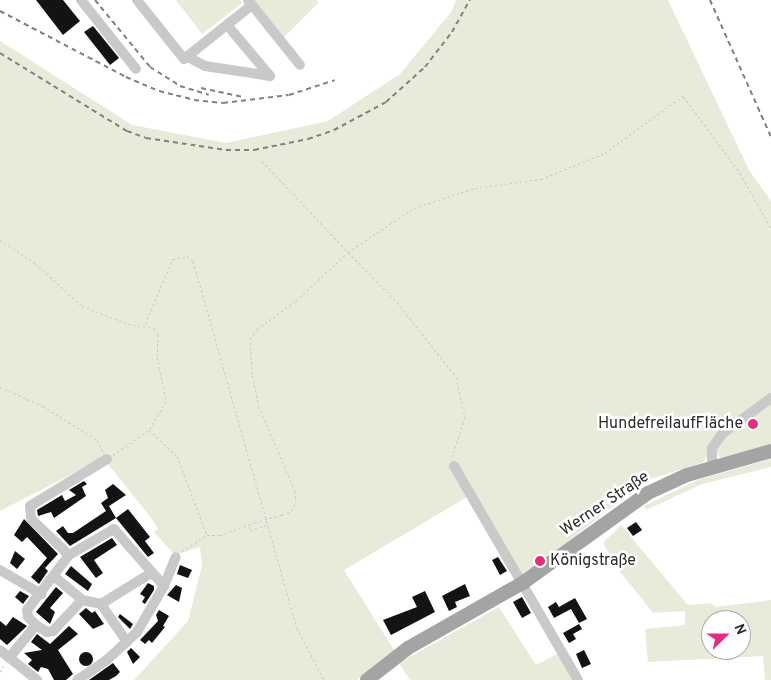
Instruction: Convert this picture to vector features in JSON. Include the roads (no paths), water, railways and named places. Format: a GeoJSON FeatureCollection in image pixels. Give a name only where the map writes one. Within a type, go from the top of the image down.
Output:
{"type":"FeatureCollection","features":[{"type":"Feature","properties":{"kind":"main road","name":"Werner Straße"},"geometry":{"type":"LineString","coordinates":[[367,680],[413,644],[524,582],[648,493],[712,467],[771,451]]}},
{"type":"Feature","properties":{"kind":"street"},"geometry":{"type":"LineString","coordinates":[[95,0],[83,3],[136,69]]}},
{"type":"Feature","properties":{"kind":"street"},"geometry":{"type":"LineString","coordinates":[[137,0],[184,59],[227,26],[250,3],[300,65]]}},
{"type":"Feature","properties":{"kind":"street"},"geometry":{"type":"LineString","coordinates":[[188,57],[205,66],[270,76],[227,26]]}},
{"type":"Feature","properties":{"kind":"street"},"geometry":{"type":"LineString","coordinates":[[712,467],[712,448],[722,434],[771,398]]}},
{"type":"Feature","properties":{"kind":"street"},"geometry":{"type":"LineString","coordinates":[[69,555],[31,519],[29,510],[33,503],[107,459]]}},
{"type":"Feature","properties":{"kind":"street"},"geometry":{"type":"LineString","coordinates":[[454,466],[524,582],[578,680]]}},
{"type":"Feature","properties":{"kind":"street"},"geometry":{"type":"LineString","coordinates":[[82,600],[53,631],[48,632],[36,625],[26,612],[55,577],[69,555],[114,529],[150,573],[164,586]]}},
{"type":"Feature","properties":{"kind":"street"},"geometry":{"type":"LineString","coordinates":[[77,680],[127,642],[146,621],[176,557]]}},
{"type":"Feature","properties":{"kind":"street"},"geometry":{"type":"LineString","coordinates":[[0,570],[40,594]]}},
{"type":"Feature","properties":{"kind":"street"},"geometry":{"type":"LineString","coordinates":[[101,604],[150,573]]}},
{"type":"Feature","properties":{"kind":"street"},"geometry":{"type":"LineString","coordinates":[[55,577],[82,600],[101,604],[127,642]]}},
{"type":"Feature","properties":{"kind":"street"},"geometry":{"type":"LineString","coordinates":[[9,658],[36,625]]}},
{"type":"Feature","properties":{"kind":"street"},"geometry":{"type":"LineString","coordinates":[[0,650],[37,680]]}},
{"type":"Feature","properties":{"kind":"railway"},"geometry":{"type":"LineString","coordinates":[[95,0],[150,67],[180,86],[209,95]]}},
{"type":"Feature","properties":{"kind":"railway"},"geometry":{"type":"LineString","coordinates":[[0,53],[127,131],[146,138],[226,150],[254,150],[308,139],[334,130],[386,102],[425,67],[452,32],[470,0]]}},
{"type":"Feature","properties":{"kind":"railway"},"geometry":{"type":"LineString","coordinates":[[710,0],[771,137]]}},
{"type":"Feature","properties":{"kind":"railway"},"geometry":{"type":"LineString","coordinates":[[0,11],[126,77],[159,91],[194,100],[223,103],[289,95],[335,80]]}},
{"type":"Feature","properties":{"kind":"railway"},"geometry":{"type":"LineString","coordinates":[[201,88],[243,97]]}},
{"type":"Feature","properties":{"kind":"place","name":"HundefreilaufFläche"},"geometry":{"type":"Point","coordinates":[753,424]}},
{"type":"Feature","properties":{"kind":"place","name":"Königstraße"},"geometry":{"type":"Point","coordinates":[540,561]}}]}
